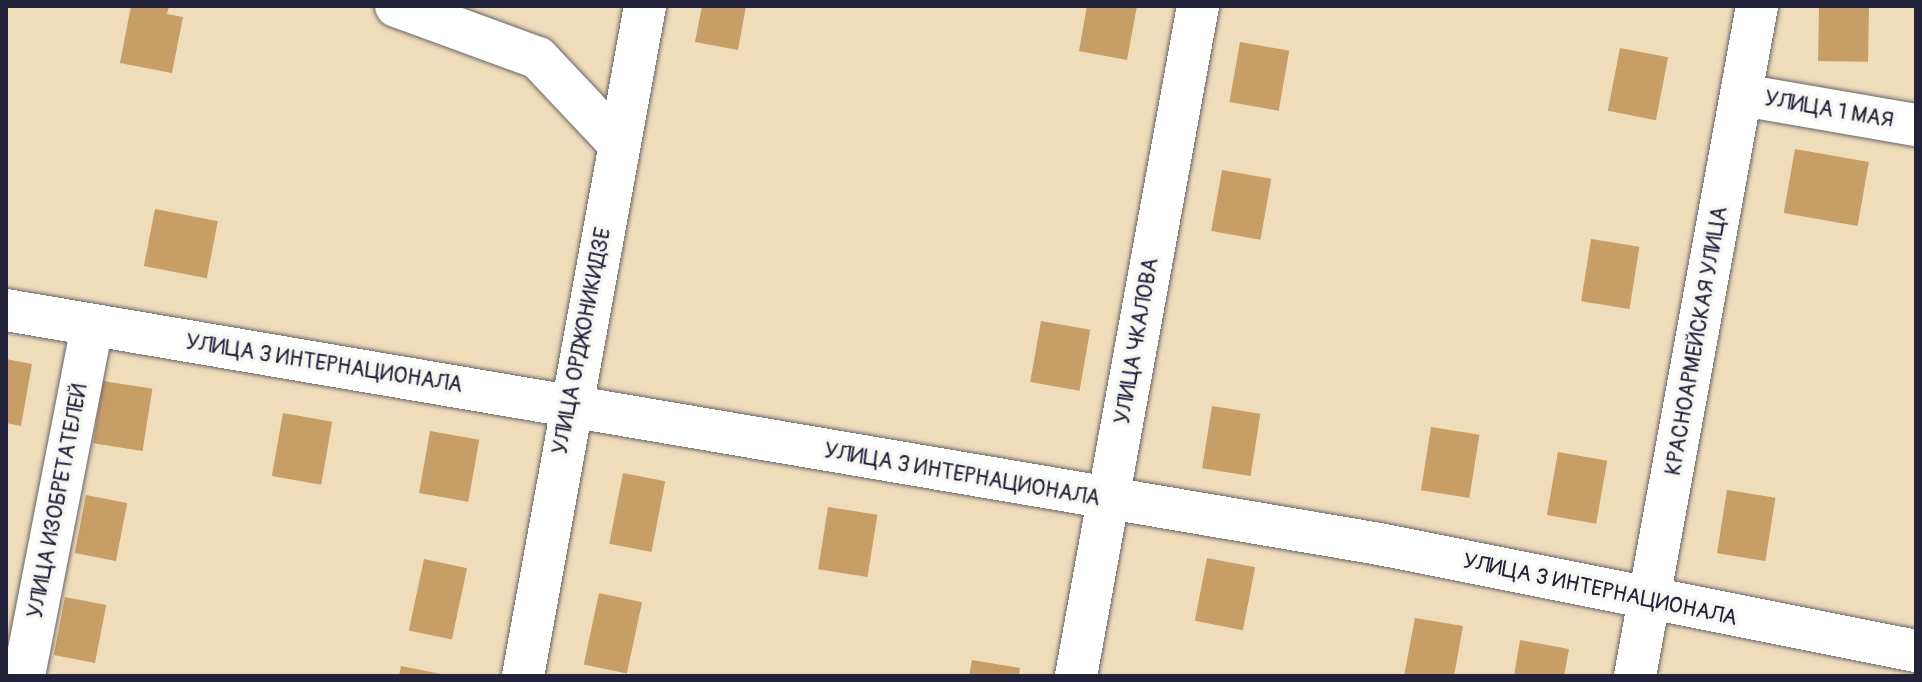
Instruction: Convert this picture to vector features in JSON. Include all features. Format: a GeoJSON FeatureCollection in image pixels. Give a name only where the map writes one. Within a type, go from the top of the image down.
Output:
{"type":"FeatureCollection","features":[{"type":"Feature","properties":{"kind":"street"},"geometry":{"type":"LineString","coordinates":[[396,6],[538,58],[619,144]]}},
{"type":"Feature","properties":{"kind":"street","name":"УЛИЦА ОРДЖОНИКИДЗЕ"},"geometry":{"type":"LineString","coordinates":[[523,676],[570,403],[645,6]]}},
{"type":"Feature","properties":{"kind":"street","name":"УЛИЦА ЧКАЛОВА"},"geometry":{"type":"LineString","coordinates":[[1076,676],[1198,6]]}},
{"type":"Feature","properties":{"kind":"street","name":"КРАСНОАРМЕЙСКАЯ УЛИЦА"},"geometry":{"type":"LineString","coordinates":[[1635,676],[1757,6]]}},
{"type":"Feature","properties":{"kind":"street","name":"УЛИЦА 1 МАЯ"},"geometry":{"type":"LineString","coordinates":[[1742,95],[1916,125]]}},
{"type":"Feature","properties":{"kind":"street","name":"УЛИЦА 3 ИНТЕРНАЦИОНАЛА"},"geometry":{"type":"LineString","coordinates":[[6,310],[570,403],[1107,502],[1379,544],[1649,602],[1916,651]]}},
{"type":"Feature","properties":{"kind":"street","name":"УЛИЦА ИЗОБРЕТАТЕЛЕЙ"},"geometry":{"type":"LineString","coordinates":[[24,676],[92,326]]}},
{"type":"Feature","properties":{"kind":"building"},"geometry":{"type":"Polygon","coordinates":[[[131,6],[169,6],[167,14],[183,17],[172,73],[120,63],[131,6]]]}},
{"type":"Feature","properties":{"kind":"building"},"geometry":{"type":"Polygon","coordinates":[[[702,6],[746,6],[738,50],[695,42],[702,6]]]}},
{"type":"Feature","properties":{"kind":"building"},"geometry":{"type":"Polygon","coordinates":[[[1087,6],[1137,6],[1127,60],[1079,51],[1087,6]]]}},
{"type":"Feature","properties":{"kind":"building"},"geometry":{"type":"Polygon","coordinates":[[[1819,6],[1869,7],[1868,62],[1818,61],[1819,6]]]}},
{"type":"Feature","properties":{"kind":"building"},"geometry":{"type":"Polygon","coordinates":[[[1240,42],[1289,51],[1279,111],[1229,102],[1240,42]]]}},
{"type":"Feature","properties":{"kind":"building"},"geometry":{"type":"Polygon","coordinates":[[[1620,48],[1668,57],[1656,120],[1608,111],[1620,48]]]}},
{"type":"Feature","properties":{"kind":"building"},"geometry":{"type":"Polygon","coordinates":[[[1795,149],[1869,162],[1858,226],[1784,213],[1795,149]]]}},
{"type":"Feature","properties":{"kind":"building"},"geometry":{"type":"Polygon","coordinates":[[[1222,170],[1271,179],[1260,240],[1211,231],[1222,170]]]}},
{"type":"Feature","properties":{"kind":"building"},"geometry":{"type":"Polygon","coordinates":[[[155,209],[218,221],[207,278],[144,266],[155,209]]]}},
{"type":"Feature","properties":{"kind":"building"},"geometry":{"type":"Polygon","coordinates":[[[1591,239],[1639,247],[1630,309],[1581,301],[1591,239]]]}},
{"type":"Feature","properties":{"kind":"building"},"geometry":{"type":"Polygon","coordinates":[[[1041,321],[1090,330],[1079,391],[1030,382],[1041,321]]]}},
{"type":"Feature","properties":{"kind":"building"},"geometry":{"type":"Polygon","coordinates":[[[6,359],[32,364],[21,426],[6,423],[6,359]]]}},
{"type":"Feature","properties":{"kind":"building"},"geometry":{"type":"Polygon","coordinates":[[[103,381],[152,389],[143,451],[93,443],[103,381]]]}},
{"type":"Feature","properties":{"kind":"building"},"geometry":{"type":"Polygon","coordinates":[[[1212,406],[1260,414],[1251,476],[1202,468],[1212,406]]]}},
{"type":"Feature","properties":{"kind":"building"},"geometry":{"type":"Polygon","coordinates":[[[283,413],[332,422],[321,485],[272,476],[283,413]]]}},
{"type":"Feature","properties":{"kind":"building"},"geometry":{"type":"Polygon","coordinates":[[[1431,427],[1479,435],[1469,498],[1421,490],[1431,427]]]}},
{"type":"Feature","properties":{"kind":"building"},"geometry":{"type":"Polygon","coordinates":[[[430,431],[479,440],[468,502],[419,493],[430,431]]]}},
{"type":"Feature","properties":{"kind":"building"},"geometry":{"type":"Polygon","coordinates":[[[1558,452],[1607,461],[1596,524],[1547,515],[1558,452]]]}},
{"type":"Feature","properties":{"kind":"building"},"geometry":{"type":"Polygon","coordinates":[[[623,473],[665,481],[651,552],[609,544],[623,473]]]}},
{"type":"Feature","properties":{"kind":"building"},"geometry":{"type":"Polygon","coordinates":[[[1727,490],[1775,498],[1765,561],[1717,553],[1727,490]]]}},
{"type":"Feature","properties":{"kind":"building"},"geometry":{"type":"Polygon","coordinates":[[[86,495],[127,503],[116,561],[75,553],[86,495]]]}},
{"type":"Feature","properties":{"kind":"building"},"geometry":{"type":"Polygon","coordinates":[[[828,507],[877,515],[868,577],[818,569],[828,507]]]}},
{"type":"Feature","properties":{"kind":"building"},"geometry":{"type":"Polygon","coordinates":[[[1207,558],[1255,567],[1243,630],[1195,621],[1207,558]]]}},
{"type":"Feature","properties":{"kind":"building"},"geometry":{"type":"Polygon","coordinates":[[[424,559],[467,568],[452,640],[409,630],[424,559]]]}},
{"type":"Feature","properties":{"kind":"building"},"geometry":{"type":"Polygon","coordinates":[[[599,593],[642,602],[627,674],[584,664],[599,593]]]}},
{"type":"Feature","properties":{"kind":"building"},"geometry":{"type":"Polygon","coordinates":[[[65,597],[106,605],[95,663],[54,655],[65,597]]]}},
{"type":"Feature","properties":{"kind":"building"},"geometry":{"type":"Polygon","coordinates":[[[1415,618],[1463,626],[1454,676],[1404,676],[1415,618]]]}},
{"type":"Feature","properties":{"kind":"building"},"geometry":{"type":"Polygon","coordinates":[[[1520,640],[1569,649],[1564,676],[1514,676],[1520,640]]]}},
{"type":"Feature","properties":{"kind":"building"},"geometry":{"type":"Polygon","coordinates":[[[972,660],[1020,668],[1019,676],[969,676],[972,660]]]}},
{"type":"Feature","properties":{"kind":"building"},"geometry":{"type":"Polygon","coordinates":[[[401,666],[446,675],[446,676],[399,676],[401,666]]]}}]}
